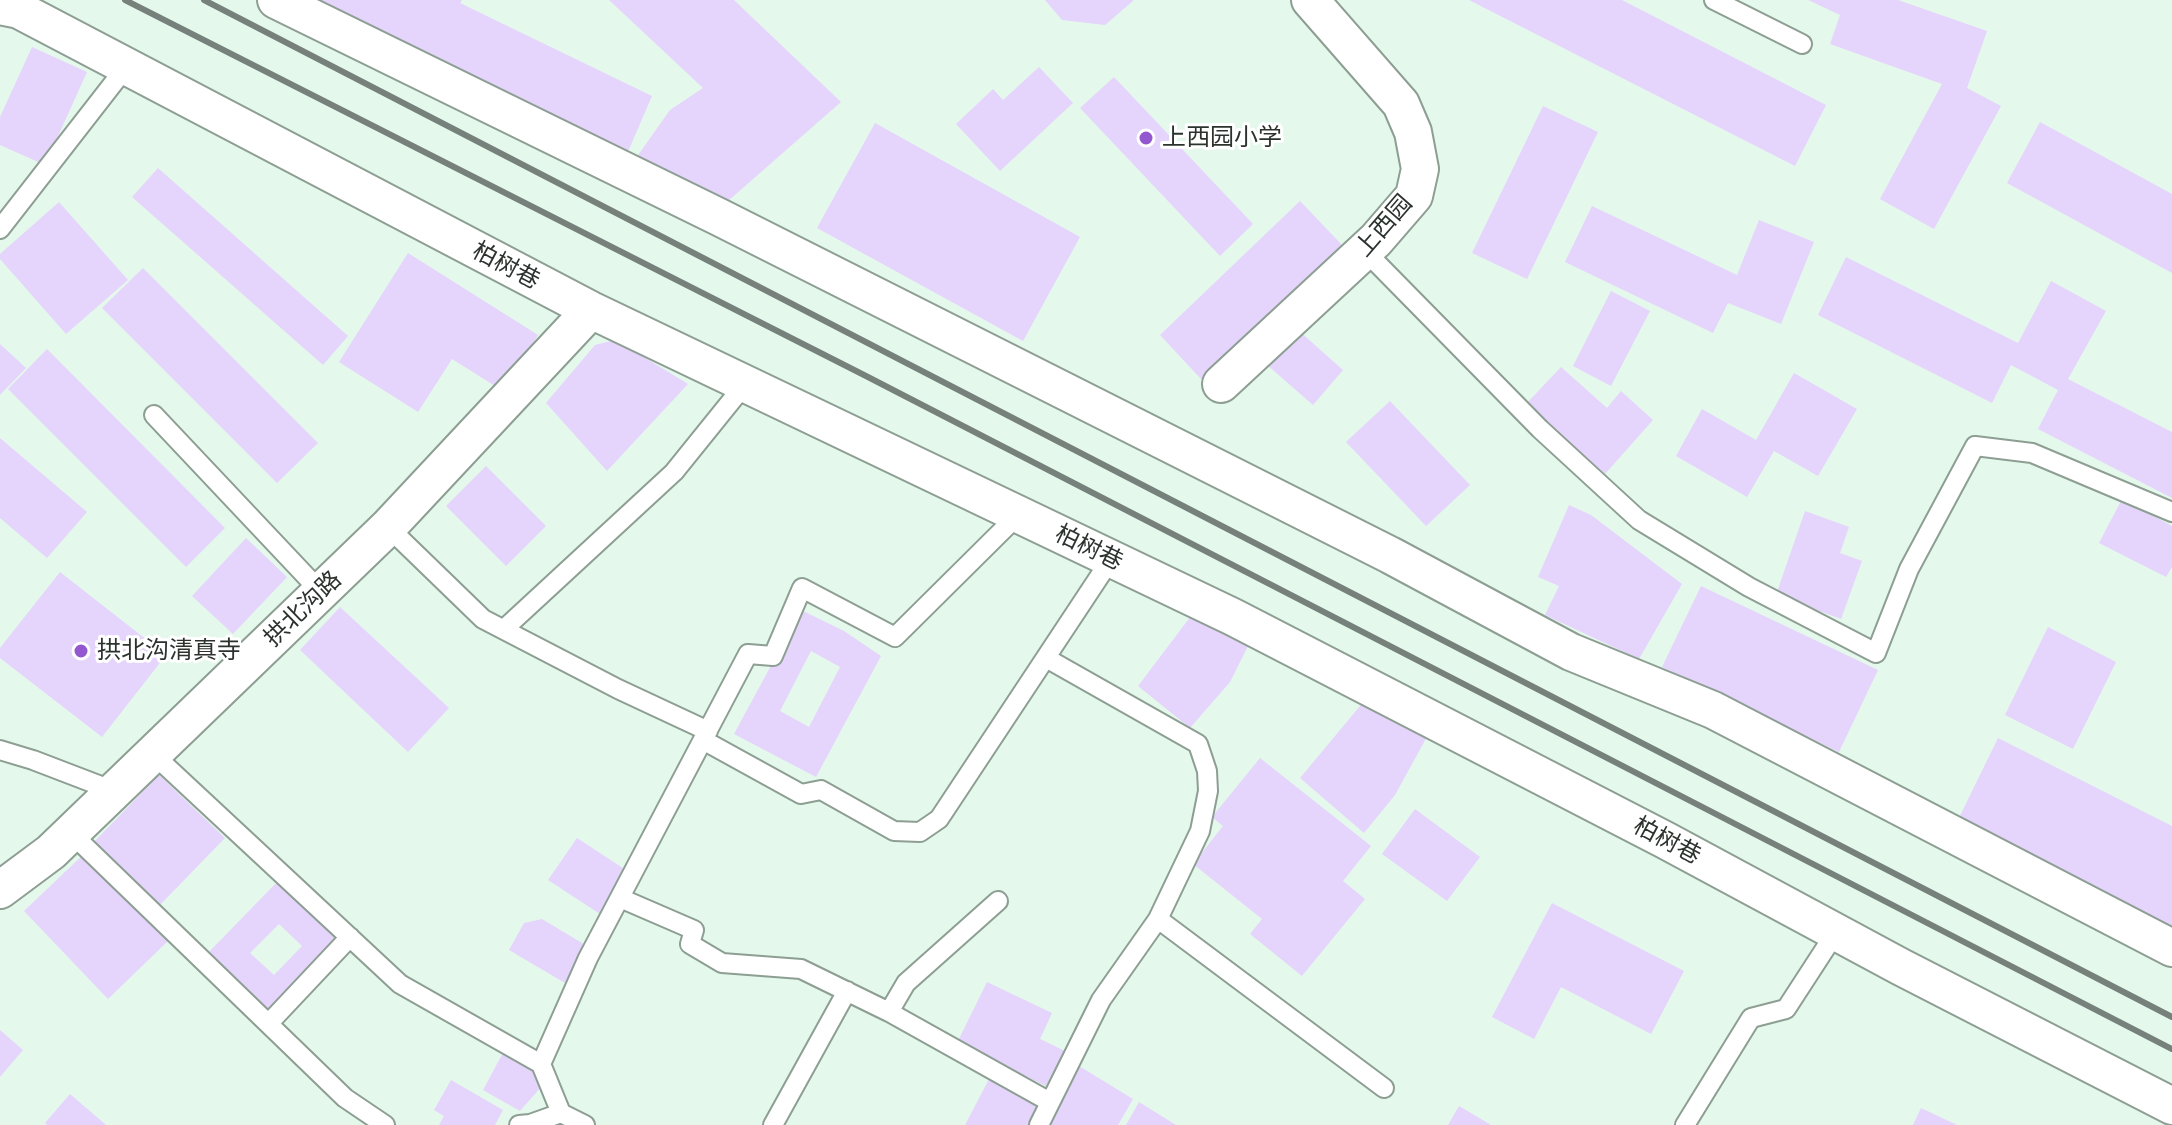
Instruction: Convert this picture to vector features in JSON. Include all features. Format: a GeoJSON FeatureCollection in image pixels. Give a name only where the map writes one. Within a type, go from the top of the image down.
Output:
{"type":"FeatureCollection","features":[{"type":"Feature","properties":{"kind":"street"},"geometry":{"type":"LineString","coordinates":[[276,0],[719,217],[1390,555],[1571,652],[1713,710],[2172,948]]}},
{"type":"Feature","properties":{"kind":"street","name":"上西园"},"geometry":{"type":"LineString","coordinates":[[1221,384],[1365,251],[1414,196],[1420,169],[1413,132],[1401,104],[1310,0]]}},
{"type":"Feature","properties":{"kind":"street","name":"柏树巷"},"geometry":{"type":"LineString","coordinates":[[0,6],[19,10],[591,310],[1247,624],[2172,1106]]}},
{"type":"Feature","properties":{"kind":"street","name":"拱北沟路"},"geometry":{"type":"LineString","coordinates":[[0,890],[51,852],[388,527],[591,310]]}},
{"type":"Feature","properties":{"kind":"lane"},"geometry":{"type":"LineString","coordinates":[[1714,0],[1802,44]]}},
{"type":"Feature","properties":{"kind":"lane"},"geometry":{"type":"LineString","coordinates":[[0,229],[126,67]]}},
{"type":"Feature","properties":{"kind":"lane"},"geometry":{"type":"LineString","coordinates":[[1365,251],[1540,429],[1639,520],[1749,587],[1876,653],[1909,569],[1975,446],[2032,453],[2172,512]]}},
{"type":"Feature","properties":{"kind":"lane"},"geometry":{"type":"LineString","coordinates":[[504,629],[674,472],[745,384]]}},
{"type":"Feature","properties":{"kind":"lane"},"geometry":{"type":"LineString","coordinates":[[154,415],[321,592]]}},
{"type":"Feature","properties":{"kind":"lane"},"geometry":{"type":"LineString","coordinates":[[541,1064],[588,958],[748,654],[773,656],[802,588],[895,637],[1019,514]]}},
{"type":"Feature","properties":{"kind":"lane"},"geometry":{"type":"LineString","coordinates":[[388,527],[483,619],[706,735],[801,794],[821,790],[894,831],[920,832],[939,819],[1111,559]]}},
{"type":"Feature","properties":{"kind":"lane"},"geometry":{"type":"LineString","coordinates":[[1039,1125],[1101,1000],[1158,919],[1200,831],[1208,791],[1207,771],[1198,744],[1046,658]]}},
{"type":"Feature","properties":{"kind":"lane"},"geometry":{"type":"LineString","coordinates":[[0,750],[114,791]]}},
{"type":"Feature","properties":{"kind":"lane"},"geometry":{"type":"LineString","coordinates":[[153,754],[400,984],[541,1064],[561,1113],[585,1125]]}},
{"type":"Feature","properties":{"kind":"lane"},"geometry":{"type":"LineString","coordinates":[[71,833],[345,1098],[385,1125]]}},
{"type":"Feature","properties":{"kind":"lane"},"geometry":{"type":"LineString","coordinates":[[620,898],[694,930],[690,944],[722,963],[801,969],[889,1012],[1050,1102]]}},
{"type":"Feature","properties":{"kind":"lane"},"geometry":{"type":"LineString","coordinates":[[889,1012],[906,983],[998,901]]}},
{"type":"Feature","properties":{"kind":"lane"},"geometry":{"type":"LineString","coordinates":[[1158,919],[1384,1088]]}},
{"type":"Feature","properties":{"kind":"lane"},"geometry":{"type":"LineString","coordinates":[[1685,1125],[1751,1018],[1786,1009],[1836,932]]}},
{"type":"Feature","properties":{"kind":"lane"},"geometry":{"type":"LineString","coordinates":[[269,1023],[350,937]]}},
{"type":"Feature","properties":{"kind":"lane"},"geometry":{"type":"LineString","coordinates":[[773,1125],[847,991]]}},
{"type":"Feature","properties":{"kind":"lane"},"geometry":{"type":"LineString","coordinates":[[519,1125],[561,1113]]}},
{"type":"Feature","properties":{"kind":"building"},"geometry":{"type":"Polygon","coordinates":[[[300,0],[462,0],[460,3],[652,96],[627,154],[300,0]]]}},
{"type":"Feature","properties":{"kind":"building"},"geometry":{"type":"Polygon","coordinates":[[[609,0],[734,0],[841,102],[728,201],[636,158],[670,110],[703,88],[609,0]]]}},
{"type":"Feature","properties":{"kind":"building"},"geometry":{"type":"Polygon","coordinates":[[[1045,0],[1134,0],[1105,25],[1062,20],[1045,0]]]}},
{"type":"Feature","properties":{"kind":"building"},"geometry":{"type":"Polygon","coordinates":[[[1469,0],[1622,0],[1826,105],[1795,166],[1469,0]]]}},
{"type":"Feature","properties":{"kind":"building"},"geometry":{"type":"Polygon","coordinates":[[[1808,0],[1898,0],[1987,31],[1967,88],[2001,106],[1934,229],[1880,199],[1942,84],[1830,44],[1840,15],[1808,0]]]}},
{"type":"Feature","properties":{"kind":"building"},"geometry":{"type":"Polygon","coordinates":[[[32,47],[87,72],[45,165],[0,145],[0,117],[32,47]]]}},
{"type":"Feature","properties":{"kind":"building"},"geometry":{"type":"Polygon","coordinates":[[[1039,67],[1073,103],[1000,171],[956,124],[993,89],[1003,100],[1039,67]]]}},
{"type":"Feature","properties":{"kind":"building"},"geometry":{"type":"Polygon","coordinates":[[[1114,77],[1253,224],[1220,256],[1080,108],[1114,77]]]}},
{"type":"Feature","properties":{"kind":"building"},"geometry":{"type":"Polygon","coordinates":[[[1543,106],[1598,132],[1527,279],[1472,253],[1543,106]]]}},
{"type":"Feature","properties":{"kind":"building"},"geometry":{"type":"Polygon","coordinates":[[[2040,122],[2172,194],[2172,273],[2007,183],[2040,122]]]}},
{"type":"Feature","properties":{"kind":"building"},"geometry":{"type":"Polygon","coordinates":[[[875,123],[1080,237],[1023,341],[817,228],[875,123]]]}},
{"type":"Feature","properties":{"kind":"building"},"geometry":{"type":"Polygon","coordinates":[[[158,168],[348,336],[323,365],[132,197],[158,168]]]}},
{"type":"Feature","properties":{"kind":"building"},"geometry":{"type":"Polygon","coordinates":[[[1300,201],[1342,245],[1202,380],[1160,335],[1300,201]]]}},
{"type":"Feature","properties":{"kind":"building"},"geometry":{"type":"Polygon","coordinates":[[[59,202],[128,280],[66,334],[0,259],[0,254],[59,202]]]}},
{"type":"Feature","properties":{"kind":"building"},"geometry":{"type":"Polygon","coordinates":[[[1592,206],[1737,275],[1759,220],[1814,242],[1781,324],[1728,303],[1713,333],[1565,262],[1592,206]]]}},
{"type":"Feature","properties":{"kind":"building"},"geometry":{"type":"Polygon","coordinates":[[[408,253],[538,335],[503,391],[452,359],[418,412],[339,362],[408,253]]]}},
{"type":"Feature","properties":{"kind":"building"},"geometry":{"type":"Polygon","coordinates":[[[1846,257],[2018,343],[2051,281],[2106,311],[2068,379],[2172,432],[2172,498],[2038,429],[2058,390],[2011,365],[1992,403],[1818,315],[1846,257]]]}},
{"type":"Feature","properties":{"kind":"building"},"geometry":{"type":"Polygon","coordinates":[[[143,268],[318,443],[277,483],[102,308],[143,268]]]}},
{"type":"Feature","properties":{"kind":"building"},"geometry":{"type":"Polygon","coordinates":[[[1611,291],[1650,311],[1611,386],[1573,366],[1611,291]]]}},
{"type":"Feature","properties":{"kind":"building"},"geometry":{"type":"Polygon","coordinates":[[[1289,322],[1343,370],[1313,405],[1258,357],[1289,322]]]}},
{"type":"Feature","properties":{"kind":"building"},"geometry":{"type":"Polygon","coordinates":[[[611,341],[624,345],[688,384],[607,471],[546,403],[595,345],[611,341]]]}},
{"type":"Feature","properties":{"kind":"building"},"geometry":{"type":"Polygon","coordinates":[[[0,344],[26,368],[0,395],[0,344]]]}},
{"type":"Feature","properties":{"kind":"building"},"geometry":{"type":"Polygon","coordinates":[[[47,349],[225,528],[186,567],[8,389],[47,349]]]}},
{"type":"Feature","properties":{"kind":"building"},"geometry":{"type":"Polygon","coordinates":[[[1561,367],[1607,408],[1621,391],[1653,420],[1605,474],[1526,404],[1561,367]]]}},
{"type":"Feature","properties":{"kind":"building"},"geometry":{"type":"Polygon","coordinates":[[[1794,373],[1857,409],[1818,476],[1774,451],[1747,497],[1676,456],[1702,409],[1756,440],[1794,373]]]}},
{"type":"Feature","properties":{"kind":"building"},"geometry":{"type":"Polygon","coordinates":[[[1390,401],[1470,485],[1426,526],[1346,442],[1390,401]]]}},
{"type":"Feature","properties":{"kind":"building"},"geometry":{"type":"Polygon","coordinates":[[[0,438],[87,512],[47,558],[0,518],[0,438]]]}},
{"type":"Feature","properties":{"kind":"building"},"geometry":{"type":"Polygon","coordinates":[[[486,466],[546,526],[506,566],[446,506],[486,466]]]}},
{"type":"Feature","properties":{"kind":"building"},"geometry":{"type":"Polygon","coordinates":[[[2122,499],[2172,526],[2172,567],[2166,577],[2099,543],[2122,499]]]}},
{"type":"Feature","properties":{"kind":"building"},"geometry":{"type":"Polygon","coordinates":[[[1569,505],[1591,515],[1682,584],[1639,659],[1545,615],[1559,586],[1538,577],[1569,505]]]}},
{"type":"Feature","properties":{"kind":"building"},"geometry":{"type":"Polygon","coordinates":[[[1805,511],[1849,527],[1840,553],[1862,561],[1841,619],[1776,595],[1805,511]]]}},
{"type":"Feature","properties":{"kind":"building"},"geometry":{"type":"Polygon","coordinates":[[[246,538],[287,577],[233,634],[192,596],[246,538]]]}},
{"type":"Feature","properties":{"kind":"building","name":"拱北沟清真寺"},"geometry":{"type":"Polygon","coordinates":[[[60,572],[166,655],[102,737],[0,658],[0,648],[60,572]]]}},
{"type":"Feature","properties":{"kind":"building"},"geometry":{"type":"Polygon","coordinates":[[[1701,586],[1878,670],[1839,752],[1662,667],[1701,586]]]}},
{"type":"Feature","properties":{"kind":"building"},"geometry":{"type":"Polygon","coordinates":[[[340,607],[449,708],[408,752],[300,650],[340,607]]]}},
{"type":"Feature","properties":{"kind":"building"},"geometry":{"type":"Polygon","coordinates":[[[801,610],[844,631],[881,656],[816,777],[734,734],[801,610]],[[811,651],[780,711],[809,727],[840,667],[811,651]]]}},
{"type":"Feature","properties":{"kind":"building"},"geometry":{"type":"Polygon","coordinates":[[[1191,616],[1249,644],[1230,682],[1190,728],[1138,686],[1191,616]]]}},
{"type":"Feature","properties":{"kind":"building"},"geometry":{"type":"Polygon","coordinates":[[[2048,627],[2116,662],[2073,749],[2005,715],[2048,627]]]}},
{"type":"Feature","properties":{"kind":"building"},"geometry":{"type":"Polygon","coordinates":[[[1365,700],[1428,735],[1395,795],[1364,833],[1300,778],[1365,700]]]}},
{"type":"Feature","properties":{"kind":"building"},"geometry":{"type":"Polygon","coordinates":[[[1998,738],[2172,826],[2172,933],[1955,826],[1998,738]]]}},
{"type":"Feature","properties":{"kind":"building"},"geometry":{"type":"Polygon","coordinates":[[[1260,758],[1371,846],[1343,881],[1365,899],[1302,976],[1250,934],[1262,919],[1193,864],[1223,826],[1212,817],[1260,758]]]}},
{"type":"Feature","properties":{"kind":"building"},"geometry":{"type":"Polygon","coordinates":[[[159,775],[225,838],[156,909],[90,846],[159,775]]]}},
{"type":"Feature","properties":{"kind":"building"},"geometry":{"type":"Polygon","coordinates":[[[1415,809],[1480,857],[1447,901],[1382,854],[1415,809]]]}},
{"type":"Feature","properties":{"kind":"building"},"geometry":{"type":"Polygon","coordinates":[[[577,838],[629,872],[600,914],[548,880],[577,838]]]}},
{"type":"Feature","properties":{"kind":"building"},"geometry":{"type":"Polygon","coordinates":[[[86,852],[170,939],[108,999],[24,911],[86,852]]]}},
{"type":"Feature","properties":{"kind":"building"},"geometry":{"type":"Polygon","coordinates":[[[282,877],[344,937],[267,1017],[204,957],[282,877]],[[279,924],[250,953],[274,975],[302,946],[279,924]]]}},
{"type":"Feature","properties":{"kind":"building"},"geometry":{"type":"Polygon","coordinates":[[[1552,903],[1684,971],[1651,1034],[1561,987],[1534,1039],[1492,1017],[1552,903]]]}},
{"type":"Feature","properties":{"kind":"building"},"geometry":{"type":"Polygon","coordinates":[[[542,919],[587,946],[565,983],[509,950],[524,923],[542,919]]]}},
{"type":"Feature","properties":{"kind":"building"},"geometry":{"type":"Polygon","coordinates":[[[987,982],[1052,1013],[1040,1039],[1067,1052],[1056,1077],[1052,1074],[1046,1086],[957,1043],[987,982]]]}},
{"type":"Feature","properties":{"kind":"building"},"geometry":{"type":"Polygon","coordinates":[[[0,1030],[23,1050],[0,1077],[0,1030]]]}},
{"type":"Feature","properties":{"kind":"building"},"geometry":{"type":"Polygon","coordinates":[[[505,1049],[535,1064],[542,1086],[520,1111],[483,1090],[505,1049]]]}},
{"type":"Feature","properties":{"kind":"building"},"geometry":{"type":"Polygon","coordinates":[[[1079,1066],[1133,1099],[1118,1125],[1044,1123],[1079,1066]]]}},
{"type":"Feature","properties":{"kind":"building"},"geometry":{"type":"Polygon","coordinates":[[[989,1079],[1043,1108],[1033,1125],[965,1125],[989,1079]]]}},
{"type":"Feature","properties":{"kind":"building"},"geometry":{"type":"Polygon","coordinates":[[[451,1080],[503,1110],[495,1125],[439,1125],[444,1116],[434,1110],[451,1080]]]}},
{"type":"Feature","properties":{"kind":"building"},"geometry":{"type":"Polygon","coordinates":[[[70,1094],[106,1125],[47,1125],[45,1123],[70,1094]]]}},
{"type":"Feature","properties":{"kind":"building"},"geometry":{"type":"Polygon","coordinates":[[[1139,1102],[1176,1125],[1126,1125],[1139,1102]]]}},
{"type":"Feature","properties":{"kind":"building"},"geometry":{"type":"Polygon","coordinates":[[[1459,1106],[1491,1125],[1448,1125],[1459,1106]]]}},
{"type":"Feature","properties":{"kind":"building"},"geometry":{"type":"Polygon","coordinates":[[[1921,1108],[1957,1125],[1913,1125],[1921,1108]]]}},
{"type":"Feature","properties":{"kind":"railway"},"geometry":{"type":"LineString","coordinates":[[125,0],[866,376],[2172,1049]]}},
{"type":"Feature","properties":{"kind":"railway"},"geometry":{"type":"LineString","coordinates":[[204,0],[2172,1017]]}},
{"type":"Feature","properties":{"kind":"place","name":"上西园小学"},"geometry":{"type":"Point","coordinates":[1146,138]}},
{"type":"Feature","properties":{"kind":"place","name":"拱北沟清真寺"},"geometry":{"type":"Point","coordinates":[81,651]}}]}
